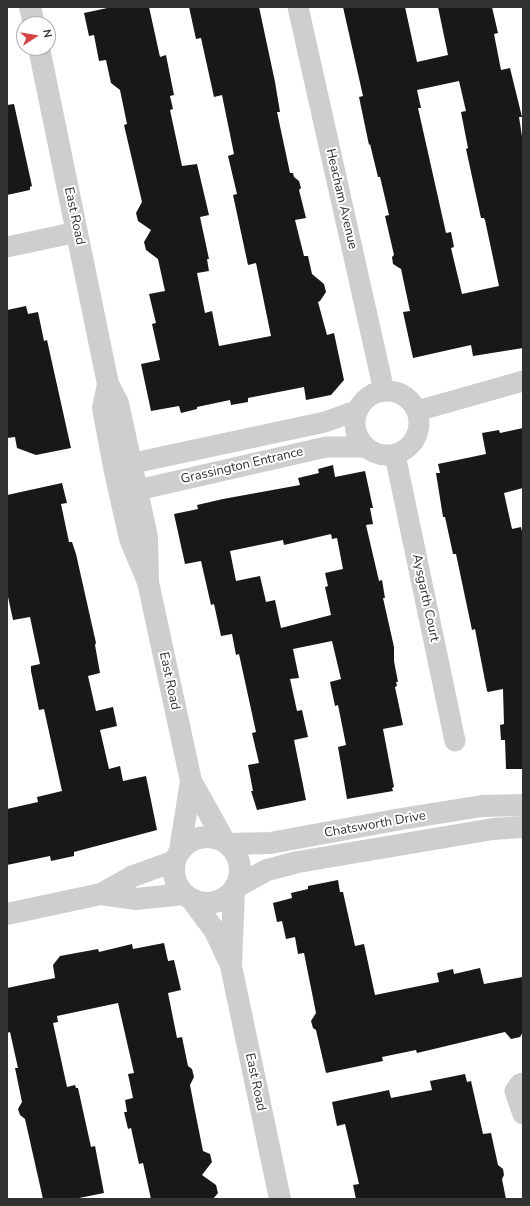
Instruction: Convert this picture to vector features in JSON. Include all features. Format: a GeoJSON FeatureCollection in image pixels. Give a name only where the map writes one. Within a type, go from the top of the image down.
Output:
{"type":"FeatureCollection","features":[{"type":"Feature","properties":{"kind":"street","name":"Heacham Avenue"},"geometry":{"type":"LineString","coordinates":[[298,7],[384,391]]}},
{"type":"Feature","properties":{"kind":"street","name":"East Road"},"geometry":{"type":"LineString","coordinates":[[41,56],[108,384],[118,403],[122,465],[128,492],[147,537],[148,582],[191,781],[226,843]]}},
{"type":"Feature","properties":{"kind":"street"},"geometry":{"type":"LineString","coordinates":[[7,247],[77,232]]}},
{"type":"Feature","properties":{"kind":"street"},"geometry":{"type":"LineString","coordinates":[[417,411],[523,381]]}},
{"type":"Feature","properties":{"kind":"street"},"geometry":{"type":"LineString","coordinates":[[384,391],[402,394],[411,401],[417,411],[419,421],[418,432],[413,443],[405,451],[395,455],[386,456],[374,454],[365,447],[358,438],[355,427],[358,410],[364,401],[373,394],[384,391]]}},
{"type":"Feature","properties":{"kind":"street","name":"Grassington Entrance"},"geometry":{"type":"LineString","coordinates":[[122,465],[326,422],[358,410]]}},
{"type":"Feature","properties":{"kind":"street","name":"Grassington Entrance"},"geometry":{"type":"LineString","coordinates":[[128,492],[326,447],[365,447]]}},
{"type":"Feature","properties":{"kind":"street","name":"Aysgarth Court"},"geometry":{"type":"LineString","coordinates":[[395,455],[455,740]]}},
{"type":"Feature","properties":{"kind":"street","name":"East Road"},"geometry":{"type":"LineString","coordinates":[[177,856],[191,781]]}},
{"type":"Feature","properties":{"kind":"street","name":"Chatsworth Drive"},"geometry":{"type":"LineString","coordinates":[[226,843],[270,843],[295,840],[401,819],[482,806],[523,805]]}},
{"type":"Feature","properties":{"kind":"street"},"geometry":{"type":"LineString","coordinates":[[401,819],[406,842]]}},
{"type":"Feature","properties":{"kind":"street","name":"Chatsworth Drive"},"geometry":{"type":"LineString","coordinates":[[235,888],[267,870],[298,862],[406,842],[493,829],[523,827]]}},
{"type":"Feature","properties":{"kind":"street"},"geometry":{"type":"LineString","coordinates":[[7,914],[101,894],[133,876],[177,856],[193,840],[203,837],[214,838],[226,843],[236,854],[240,867],[235,888],[227,898],[207,904],[188,897],[136,899],[101,894]]}},
{"type":"Feature","properties":{"kind":"street"},"geometry":{"type":"LineString","coordinates":[[177,856],[175,881],[188,897]]}},
{"type":"Feature","properties":{"kind":"street","name":"East Road"},"geometry":{"type":"LineString","coordinates":[[231,966],[235,888]]}},
{"type":"Feature","properties":{"kind":"street","name":"East Road"},"geometry":{"type":"LineString","coordinates":[[188,897],[215,931],[231,966],[280,1199]]}},
{"type":"Feature","properties":{"kind":"street"},"geometry":{"type":"LineString","coordinates":[[523,1082],[515,1091],[523,1114]]}},
{"type":"Feature","properties":{"kind":"building"},"geometry":{"type":"Polygon","coordinates":[[[112,7],[149,7],[160,57],[166,55],[174,95],[170,96],[173,109],[170,110],[182,166],[197,164],[209,215],[200,217],[209,259],[207,259],[209,271],[197,273],[205,313],[212,311],[219,346],[271,336],[256,263],[248,265],[233,195],[237,194],[228,156],[234,154],[222,95],[214,97],[201,38],[196,39],[189,7],[259,7],[275,82],[280,112],[277,112],[290,173],[293,173],[294,177],[299,181],[301,188],[299,190],[306,218],[295,220],[304,256],[308,256],[312,274],[324,284],[326,292],[318,302],[327,335],[334,333],[344,380],[331,395],[306,400],[304,387],[248,398],[248,402],[231,405],[230,400],[197,407],[197,409],[181,413],[179,406],[151,411],[141,364],[160,360],[152,324],[156,323],[149,294],[165,291],[158,259],[146,250],[144,242],[151,230],[138,221],[136,213],[142,202],[124,125],[127,124],[120,90],[111,83],[106,60],[99,61],[94,35],[89,36],[84,13],[112,7]]]}},
{"type":"Feature","properties":{"kind":"building"},"geometry":{"type":"Polygon","coordinates":[[[343,7],[405,7],[417,62],[448,55],[438,7],[492,7],[498,33],[494,34],[501,70],[510,68],[522,117],[519,117],[523,143],[523,348],[473,356],[471,345],[413,358],[403,312],[410,311],[401,269],[393,264],[392,257],[394,255],[385,216],[389,215],[380,177],[378,177],[370,144],[369,145],[359,97],[363,96],[343,7]],[[459,81],[417,90],[421,108],[418,108],[446,233],[451,232],[454,247],[451,248],[462,294],[499,286],[485,220],[484,218],[481,218],[466,149],[468,148],[461,112],[466,111],[459,81]]]}},
{"type":"Feature","properties":{"kind":"building"},"geometry":{"type":"Polygon","coordinates":[[[14,104],[32,186],[30,187],[30,190],[7,195],[7,105],[14,104]]]}},
{"type":"Feature","properties":{"kind":"building"},"geometry":{"type":"Polygon","coordinates":[[[26,306],[28,314],[38,312],[44,341],[47,340],[71,448],[36,455],[17,448],[15,437],[7,438],[7,310],[26,306]]]}},
{"type":"Feature","properties":{"kind":"building"},"geometry":{"type":"Polygon","coordinates":[[[523,428],[523,488],[504,493],[512,529],[521,527],[523,536],[523,769],[506,769],[505,740],[501,740],[500,725],[504,724],[503,689],[487,691],[475,629],[472,630],[456,554],[453,554],[445,517],[443,517],[436,473],[440,473],[438,464],[486,454],[482,433],[499,430],[500,433],[523,428]]]}},
{"type":"Feature","properties":{"kind":"building"},"geometry":{"type":"Polygon","coordinates":[[[333,465],[335,477],[365,471],[373,508],[370,508],[373,524],[366,525],[379,581],[382,580],[385,598],[383,598],[394,647],[394,661],[398,682],[396,682],[397,686],[395,687],[403,725],[383,729],[394,787],[392,788],[393,791],[347,799],[338,747],[346,745],[338,705],[335,706],[330,682],[341,679],[332,641],[293,649],[299,678],[290,679],[297,711],[302,710],[308,737],[294,740],[306,800],[257,810],[251,791],[253,791],[248,765],[259,763],[252,733],[256,732],[239,654],[236,655],[232,634],[221,636],[214,604],[211,605],[201,561],[185,564],[174,514],[198,509],[197,505],[223,499],[300,485],[298,478],[319,473],[318,469],[333,465]],[[331,534],[284,545],[283,540],[230,551],[236,581],[260,576],[266,602],[275,600],[281,628],[331,615],[325,587],[328,586],[325,573],[343,569],[337,538],[332,539],[331,534]]]}},
{"type":"Feature","properties":{"kind":"building"},"geometry":{"type":"Polygon","coordinates":[[[62,483],[67,503],[61,504],[69,542],[72,542],[76,554],[96,643],[95,645],[100,673],[88,676],[96,711],[113,707],[117,726],[100,730],[109,769],[120,766],[123,781],[146,776],[157,830],[74,852],[74,856],[51,861],[50,856],[7,865],[7,809],[38,802],[37,797],[62,791],[44,709],[39,710],[31,671],[31,666],[40,664],[30,617],[13,620],[7,592],[7,495],[62,483]]]}},
{"type":"Feature","properties":{"kind":"building"},"geometry":{"type":"Polygon","coordinates":[[[338,880],[340,892],[343,892],[355,946],[364,944],[375,995],[439,982],[437,973],[453,969],[454,974],[480,968],[484,984],[523,977],[523,1032],[520,1037],[511,1039],[505,1032],[417,1053],[416,1050],[382,1057],[383,1061],[326,1073],[316,1030],[313,1028],[311,1021],[316,1013],[304,953],[298,954],[295,937],[286,939],[282,921],[277,922],[273,903],[292,898],[291,893],[308,889],[308,886],[338,880]]]}},
{"type":"Feature","properties":{"kind":"building"},"geometry":{"type":"Polygon","coordinates":[[[164,943],[168,961],[174,960],[181,990],[168,993],[177,1038],[182,1037],[188,1066],[192,1069],[194,1077],[190,1085],[203,1151],[210,1154],[212,1162],[202,1175],[216,1185],[218,1193],[213,1199],[151,1199],[143,1163],[139,1164],[131,1128],[128,1129],[124,1112],[127,1112],[125,1100],[133,1098],[128,1074],[134,1073],[118,1003],[57,1016],[58,1022],[53,1023],[67,1087],[75,1085],[76,1088],[78,1088],[91,1147],[95,1146],[104,1193],[74,1199],[43,1199],[25,1119],[20,1115],[18,1109],[22,1102],[15,1068],[18,1068],[10,1032],[7,1033],[7,988],[55,978],[53,965],[60,956],[98,949],[99,952],[132,944],[133,949],[164,943]]]}},
{"type":"Feature","properties":{"kind":"building"},"geometry":{"type":"Polygon","coordinates":[[[465,1074],[467,1082],[471,1081],[483,1134],[491,1133],[498,1165],[503,1169],[504,1175],[502,1179],[506,1199],[356,1199],[353,1185],[359,1184],[345,1124],[337,1126],[332,1102],[389,1090],[391,1098],[432,1090],[430,1081],[465,1074]]]}}]}
